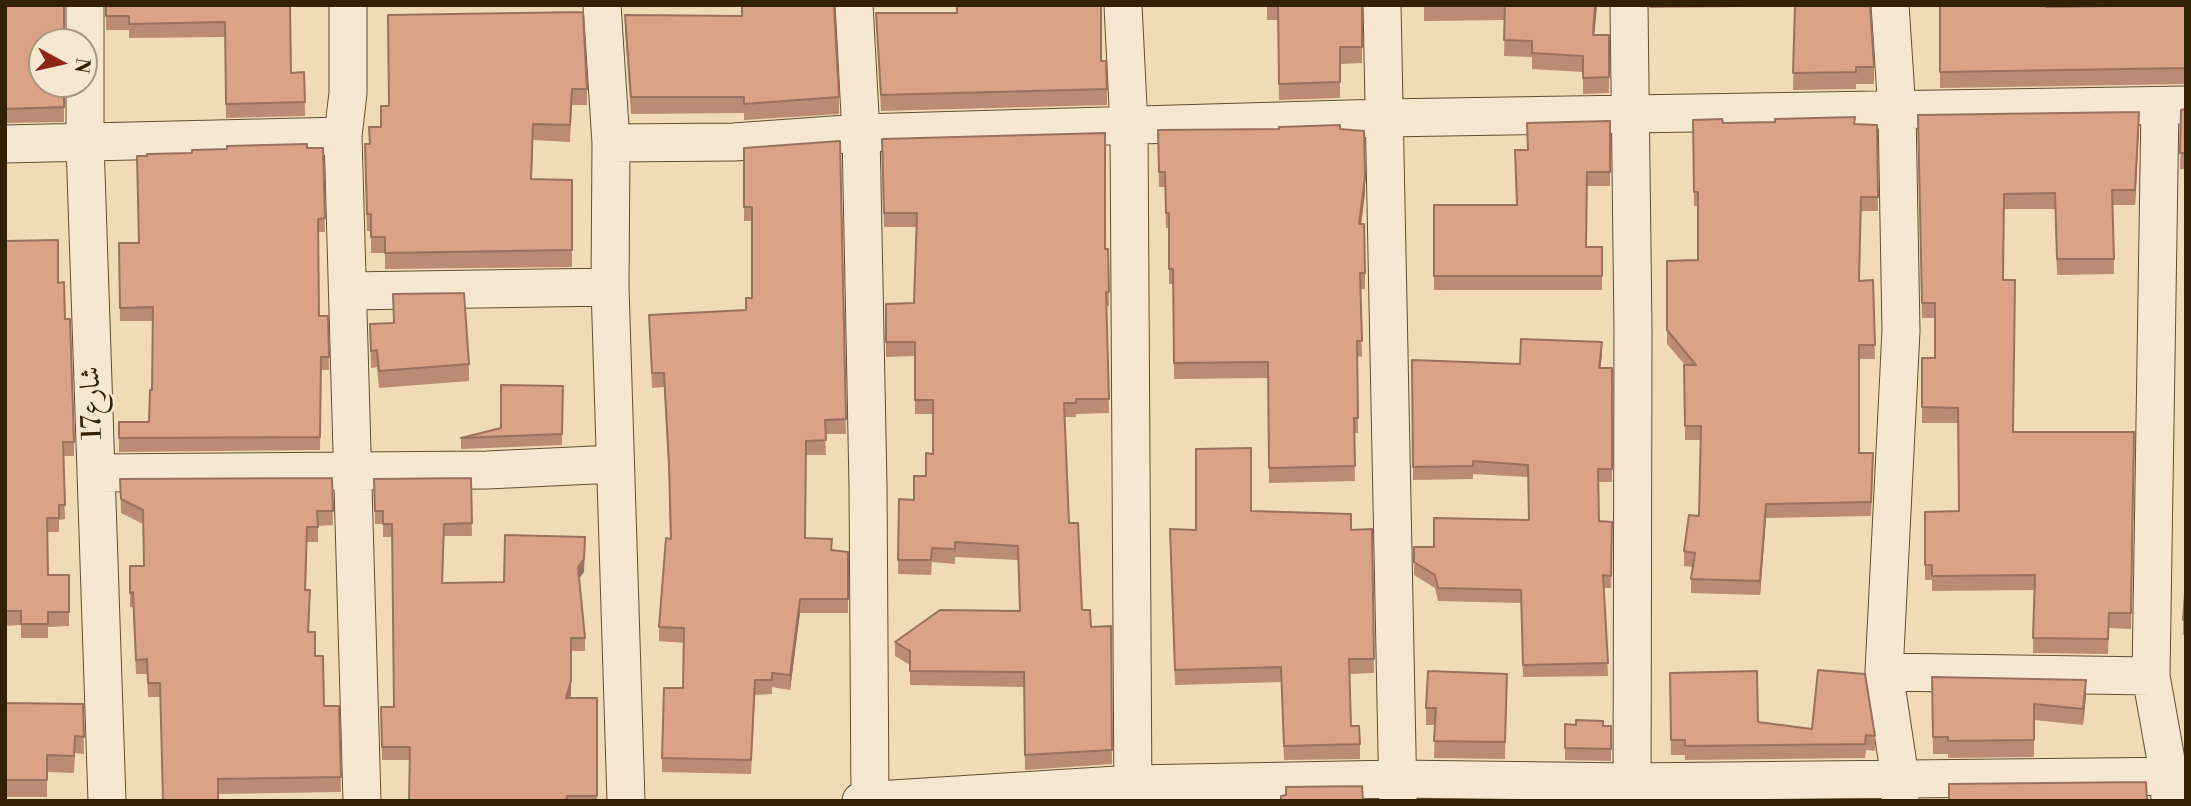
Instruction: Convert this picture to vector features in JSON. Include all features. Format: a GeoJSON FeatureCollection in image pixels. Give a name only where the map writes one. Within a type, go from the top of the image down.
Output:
{"type":"FeatureCollection","features":[{"type":"Feature","properties":{"kind":"street","name":"شارع17"},"geometry":{"type":"LineString","coordinates":[[85,5],[85,143],[107,801]]}},
{"type":"Feature","properties":{"kind":"street"},"geometry":{"type":"LineString","coordinates":[[362,801],[343,136],[348,93],[348,6],[376,5]]}},
{"type":"Feature","properties":{"kind":"street"},"geometry":{"type":"LineString","coordinates":[[602,5],[611,143],[610,287],[626,801]]}},
{"type":"Feature","properties":{"kind":"street"},"geometry":{"type":"LineString","coordinates":[[854,5],[861,133],[868,486],[870,800]]}},
{"type":"Feature","properties":{"kind":"street"},"geometry":{"type":"LineString","coordinates":[[1123,5],[1129,127],[1133,792]]}},
{"type":"Feature","properties":{"kind":"street"},"geometry":{"type":"LineString","coordinates":[[1382,5],[1398,790]]}},
{"type":"Feature","properties":{"kind":"street"},"geometry":{"type":"LineString","coordinates":[[1629,5],[1632,115],[1632,792]]}},
{"type":"Feature","properties":{"kind":"street"},"geometry":{"type":"LineString","coordinates":[[1890,5],[1897,111],[1901,331],[1884,672],[1900,790]]}},
{"type":"Feature","properties":{"kind":"street"},"geometry":{"type":"LineString","coordinates":[[611,143],[734,142],[861,133],[1384,118],[2173,106],[2151,676],[2175,785],[1632,792],[1133,792],[861,801]]}},
{"type":"Feature","properties":{"kind":"street"},"geometry":{"type":"LineString","coordinates":[[5,144],[343,136]]}},
{"type":"Feature","properties":{"kind":"street"},"geometry":{"type":"LineString","coordinates":[[349,291],[610,287]]}},
{"type":"Feature","properties":{"kind":"street"},"geometry":{"type":"LineString","coordinates":[[96,472],[487,470],[615,464]]}},
{"type":"Feature","properties":{"kind":"street"},"geometry":{"type":"LineString","coordinates":[[1884,672],[2151,676]]}},
{"type":"Feature","properties":{"kind":"building"},"geometry":{"type":"Polygon","coordinates":[[[5,5],[64,5],[64,28],[28,28],[28,98],[64,98],[64,107],[5,109],[5,5]]]}},
{"type":"Feature","properties":{"kind":"building"},"geometry":{"type":"Polygon","coordinates":[[[106,5],[290,5],[291,73],[304,72],[305,102],[226,104],[225,22],[129,24],[129,16],[106,16],[106,5]]]}},
{"type":"Feature","properties":{"kind":"building"},"geometry":{"type":"Polygon","coordinates":[[[742,5],[834,5],[839,97],[744,104],[744,97],[631,97],[625,15],[742,16],[742,5]]]}},
{"type":"Feature","properties":{"kind":"building"},"geometry":{"type":"Polygon","coordinates":[[[957,5],[1101,5],[1101,61],[1106,61],[1107,89],[881,95],[876,13],[957,13],[957,5]]]}},
{"type":"Feature","properties":{"kind":"building"},"geometry":{"type":"Polygon","coordinates":[[[1278,5],[1362,5],[1362,47],[1340,47],[1340,82],[1279,84],[1278,5]]]}},
{"type":"Feature","properties":{"kind":"building"},"geometry":{"type":"Polygon","coordinates":[[[1505,5],[1595,5],[1593,35],[1609,35],[1609,77],[1583,78],[1583,56],[1532,53],[1532,41],[1504,40],[1505,5]]]}},
{"type":"Feature","properties":{"kind":"building"},"geometry":{"type":"Polygon","coordinates":[[[1795,5],[1870,5],[1874,67],[1856,67],[1856,72],[1793,73],[1795,5]]]}},
{"type":"Feature","properties":{"kind":"building"},"geometry":{"type":"Polygon","coordinates":[[[1940,5],[2186,5],[2186,68],[1940,72],[1940,5]]]}},
{"type":"Feature","properties":{"kind":"building"},"geometry":{"type":"Polygon","coordinates":[[[583,12],[587,89],[572,89],[570,125],[533,124],[531,179],[572,180],[572,250],[385,253],[385,237],[371,237],[371,214],[367,214],[365,144],[370,144],[369,127],[381,127],[381,106],[389,106],[388,15],[583,12]]]}},
{"type":"Feature","properties":{"kind":"building"},"geometry":{"type":"Polygon","coordinates":[[[2186,109],[2186,153],[2180,153],[2181,110],[2186,109]]]}},
{"type":"Feature","properties":{"kind":"building"},"geometry":{"type":"Polygon","coordinates":[[[2139,112],[2135,190],[2112,190],[2114,259],[2057,259],[2055,193],[2004,194],[2003,280],[2015,280],[2013,432],[2134,432],[2131,613],[2109,613],[2108,639],[2033,638],[2035,575],[1932,576],[1932,565],[1925,565],[1925,512],[1959,511],[1958,408],[1922,407],[1922,358],[1935,358],[1935,303],[1922,303],[1918,115],[2139,112]]]}},
{"type":"Feature","properties":{"kind":"building"},"geometry":{"type":"Polygon","coordinates":[[[1855,117],[1854,124],[1877,125],[1878,197],[1861,197],[1859,281],[1873,280],[1875,345],[1859,345],[1859,453],[1873,453],[1871,502],[1766,504],[1760,581],[1691,579],[1695,553],[1684,551],[1689,515],[1699,516],[1701,426],[1685,426],[1684,365],[1696,365],[1667,330],[1667,261],[1698,260],[1698,192],[1694,192],[1693,120],[1722,119],[1723,123],[1855,117]]]}},
{"type":"Feature","properties":{"kind":"building"},"geometry":{"type":"Polygon","coordinates":[[[1610,121],[1610,172],[1587,172],[1586,247],[1602,247],[1602,276],[1434,276],[1434,205],[1517,205],[1515,150],[1528,150],[1527,123],[1610,121]]]}},
{"type":"Feature","properties":{"kind":"building"},"geometry":{"type":"Polygon","coordinates":[[[1340,125],[1340,129],[1364,131],[1365,178],[1359,224],[1364,224],[1365,273],[1360,273],[1362,341],[1357,341],[1358,418],[1354,418],[1355,466],[1269,468],[1268,362],[1174,363],[1173,269],[1169,269],[1169,213],[1166,213],[1165,172],[1159,172],[1158,130],[1279,129],[1340,125]]]}},
{"type":"Feature","properties":{"kind":"building"},"geometry":{"type":"Polygon","coordinates":[[[1105,133],[1109,399],[1076,399],[1076,403],[1064,403],[1069,523],[1078,523],[1082,610],[1090,610],[1091,627],[1111,626],[1112,750],[1025,755],[1024,672],[910,671],[910,651],[895,642],[940,610],[1020,611],[1018,546],[955,542],[955,549],[932,548],[931,560],[898,560],[899,499],[914,500],[914,476],[926,476],[926,453],[933,454],[933,400],[915,400],[915,342],[886,342],[886,304],[914,303],[917,213],[884,213],[882,139],[1105,133]]]}},
{"type":"Feature","properties":{"kind":"building"},"geometry":{"type":"Polygon","coordinates":[[[840,141],[846,419],[825,420],[826,440],[806,441],[805,538],[832,539],[831,550],[848,552],[848,599],[800,599],[790,675],[772,673],[772,680],[755,680],[751,760],[662,758],[664,688],[683,688],[684,628],[659,627],[666,538],[671,539],[669,465],[664,373],[652,373],[649,315],[746,310],[746,298],[752,298],[752,207],[744,207],[744,148],[840,141]]]}},
{"type":"Feature","properties":{"kind":"building"},"geometry":{"type":"Polygon","coordinates":[[[307,144],[307,148],[323,148],[325,218],[318,219],[319,316],[328,316],[329,357],[321,357],[320,437],[119,438],[119,422],[149,422],[152,390],[153,307],[120,308],[119,243],[139,243],[137,156],[192,153],[192,150],[227,149],[227,146],[307,144]]]}},
{"type":"Feature","properties":{"kind":"building"},"geometry":{"type":"Polygon","coordinates":[[[58,240],[58,283],[64,282],[65,319],[70,319],[74,442],[63,442],[65,505],[59,505],[59,518],[47,518],[48,575],[69,575],[69,612],[48,612],[48,624],[21,624],[21,611],[5,611],[5,241],[58,240]]]}},
{"type":"Feature","properties":{"kind":"building"},"geometry":{"type":"Polygon","coordinates":[[[464,293],[469,364],[379,371],[377,350],[371,351],[370,324],[394,323],[393,294],[464,293]]]}},
{"type":"Feature","properties":{"kind":"building"},"geometry":{"type":"Polygon","coordinates":[[[1521,339],[1602,342],[1599,368],[1612,368],[1612,469],[1598,469],[1599,521],[1612,522],[1611,576],[1603,575],[1608,663],[1523,665],[1521,590],[1438,588],[1435,575],[1414,562],[1414,547],[1434,547],[1434,518],[1529,520],[1528,465],[1473,461],[1473,466],[1413,467],[1412,360],[1520,364],[1521,339]]]}},
{"type":"Feature","properties":{"kind":"building"},"geometry":{"type":"Polygon","coordinates":[[[501,385],[563,386],[562,434],[461,438],[501,428],[501,385]]]}},
{"type":"Feature","properties":{"kind":"building"},"geometry":{"type":"Polygon","coordinates":[[[1251,448],[1251,511],[1351,514],[1351,530],[1372,529],[1374,659],[1349,659],[1351,726],[1359,726],[1360,744],[1284,746],[1281,667],[1175,670],[1170,529],[1196,530],[1196,449],[1251,448]]]}},
{"type":"Feature","properties":{"kind":"building"},"geometry":{"type":"Polygon","coordinates":[[[332,478],[333,511],[317,511],[318,527],[307,527],[305,590],[310,590],[308,632],[315,632],[315,656],[323,656],[324,706],[339,706],[341,777],[218,779],[218,801],[163,801],[160,683],[148,683],[147,659],[136,660],[133,592],[130,593],[130,566],[144,566],[143,510],[121,499],[120,479],[332,478]]]}},
{"type":"Feature","properties":{"kind":"building"},"geometry":{"type":"Polygon","coordinates":[[[471,478],[472,523],[444,524],[442,583],[504,582],[505,535],[585,537],[584,559],[578,567],[585,638],[571,638],[571,681],[566,698],[597,698],[597,796],[567,796],[566,801],[409,801],[410,747],[382,747],[381,707],[394,707],[392,524],[383,524],[383,511],[375,511],[374,479],[471,478]]]}},
{"type":"Feature","properties":{"kind":"building"},"geometry":{"type":"Polygon","coordinates":[[[2186,580],[2186,620],[2183,620],[2186,580]]]}},
{"type":"Feature","properties":{"kind":"building"},"geometry":{"type":"Polygon","coordinates":[[[1818,670],[1865,674],[1875,736],[1866,735],[1865,744],[1685,746],[1685,740],[1671,740],[1670,673],[1757,671],[1758,722],[1812,729],[1818,670]]]}},
{"type":"Feature","properties":{"kind":"building"},"geometry":{"type":"Polygon","coordinates":[[[1428,671],[1507,674],[1505,742],[1434,741],[1436,708],[1426,708],[1428,671]]]}},
{"type":"Feature","properties":{"kind":"building"},"geometry":{"type":"Polygon","coordinates":[[[1932,677],[2086,680],[2083,709],[2034,704],[2034,740],[1948,741],[1948,737],[1933,737],[1932,677]]]}},
{"type":"Feature","properties":{"kind":"building"},"geometry":{"type":"Polygon","coordinates":[[[5,703],[83,704],[84,737],[75,736],[74,756],[47,755],[47,780],[5,780],[5,703]]]}},
{"type":"Feature","properties":{"kind":"building"},"geometry":{"type":"Polygon","coordinates":[[[1576,720],[1603,721],[1603,726],[1611,726],[1611,749],[1565,748],[1565,724],[1576,725],[1576,720]]]}},
{"type":"Feature","properties":{"kind":"building"},"geometry":{"type":"Polygon","coordinates":[[[2146,782],[2147,801],[1949,801],[1949,784],[2146,782]]]}},
{"type":"Feature","properties":{"kind":"building"},"geometry":{"type":"Polygon","coordinates":[[[1362,786],[1363,801],[1281,801],[1281,796],[1286,795],[1286,787],[1362,786]]]}}]}
